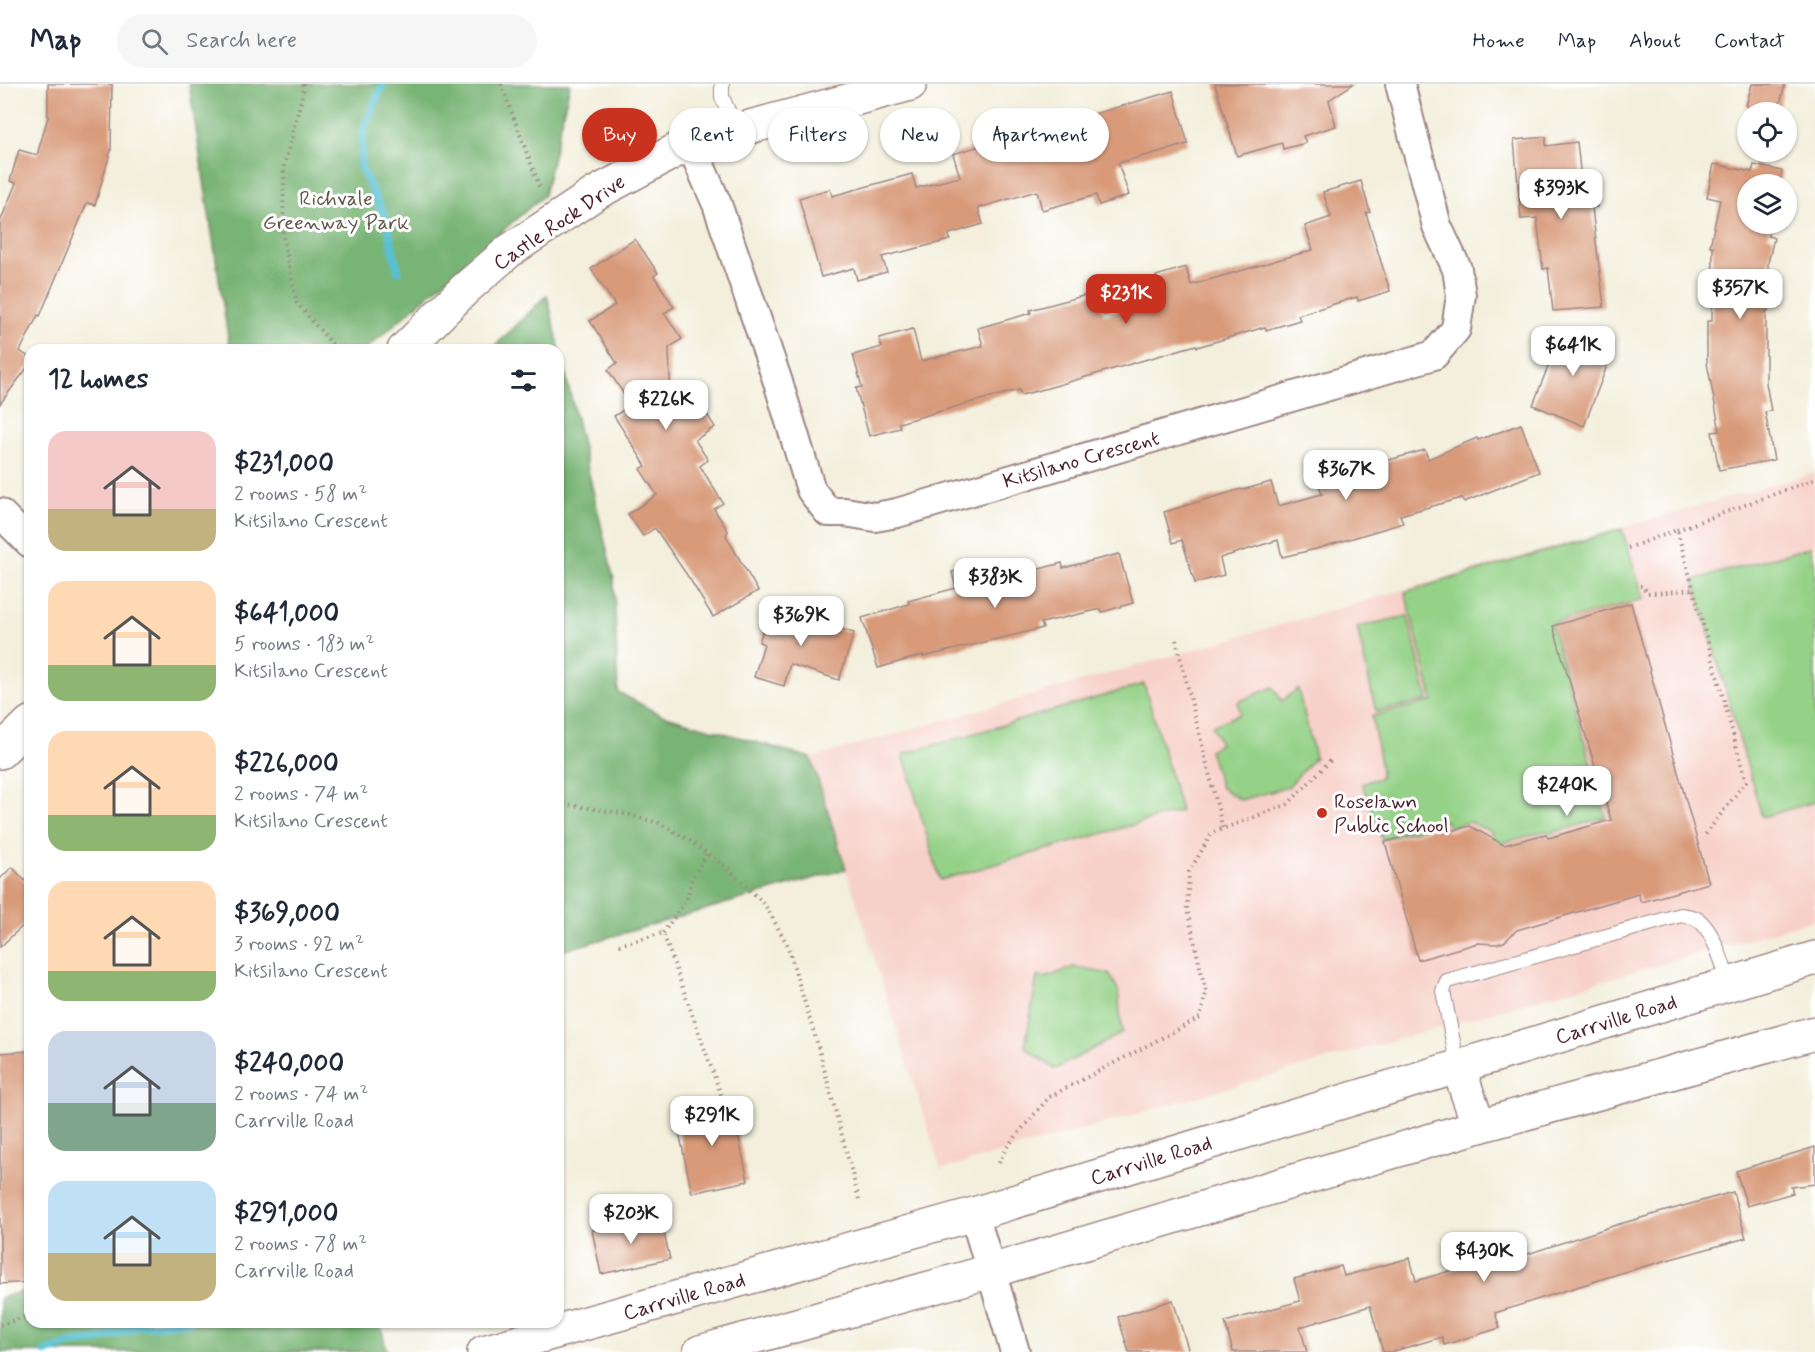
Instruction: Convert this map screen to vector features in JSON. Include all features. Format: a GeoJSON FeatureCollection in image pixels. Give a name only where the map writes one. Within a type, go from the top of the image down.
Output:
{"type":"FeatureCollection","features":[{"type":"Feature","properties":{"kind":"main road","name":"Castle Rock Drive"},"geometry":{"type":"LineString","coordinates":[[756,124],[910,84]]}},
{"type":"Feature","properties":{"kind":"main road","name":"Castle Rock Drive"},"geometry":{"type":"LineString","coordinates":[[410,344],[465,289],[509,251],[596,192],[669,154]]}},
{"type":"Feature","properties":{"kind":"main road"},"geometry":{"type":"LineString","coordinates":[[0,752],[24,729]]}},
{"type":"Feature","properties":{"kind":"main road","name":"Carrville Road"},"geometry":{"type":"LineString","coordinates":[[500,1350],[974,1214],[1815,958]]}},
{"type":"Feature","properties":{"kind":"main road"},"geometry":{"type":"LineString","coordinates":[[700,1352],[991,1271],[1479,1126],[1815,1033]]}},
{"type":"Feature","properties":{"kind":"main road"},"geometry":{"type":"LineString","coordinates":[[1458,1067],[1479,1126]]}},
{"type":"Feature","properties":{"kind":"street","name":"Kitsilano Crescent"},"geometry":{"type":"LineString","coordinates":[[698,162],[717,204],[736,259],[778,382],[811,490],[828,512],[875,517],[897,513],[1434,355],[1456,330],[1461,295],[1457,269],[1437,226],[1400,84]]}},
{"type":"Feature","properties":{"kind":"street"},"geometry":{"type":"LineString","coordinates":[[0,513],[24,537]]}},
{"type":"Feature","properties":{"kind":"street"},"geometry":{"type":"LineString","coordinates":[[974,1214],[1015,1352]]}},
{"type":"Feature","properties":{"kind":"lane"},"geometry":{"type":"LineString","coordinates":[[722,84],[722,97],[727,108]]}},
{"type":"Feature","properties":{"kind":"lane"},"geometry":{"type":"LineString","coordinates":[[1458,1067],[1443,992],[1447,981],[1681,915],[1696,918],[1705,927],[1720,957],[1729,984]]}},
{"type":"Feature","properties":{"kind":"path"},"geometry":{"type":"LineString","coordinates":[[501,84],[540,188]]}},
{"type":"Feature","properties":{"kind":"path"},"geometry":{"type":"LineString","coordinates":[[305,85],[284,166],[284,237],[297,303],[332,344]]}},
{"type":"Feature","properties":{"kind":"path"},"geometry":{"type":"LineString","coordinates":[[1628,548],[1815,479]]}},
{"type":"Feature","properties":{"kind":"path"},"geometry":{"type":"LineString","coordinates":[[1677,530],[1746,781],[1705,835]]}},
{"type":"Feature","properties":{"kind":"path"},"geometry":{"type":"LineString","coordinates":[[1640,586],[1643,586],[1647,593],[1693,589]]}},
{"type":"Feature","properties":{"kind":"path"},"geometry":{"type":"LineString","coordinates":[[1176,640],[1223,829]]}},
{"type":"Feature","properties":{"kind":"path"},"geometry":{"type":"LineString","coordinates":[[999,1163],[1006,1148],[1049,1097],[1200,1018],[1206,993],[1187,909],[1189,872],[1212,833],[1288,804],[1331,760]]}},
{"type":"Feature","properties":{"kind":"path"},"geometry":{"type":"LineString","coordinates":[[564,804],[626,814],[659,823],[690,841],[726,867],[765,905],[787,944],[818,1046],[860,1203]]}},
{"type":"Feature","properties":{"kind":"path"},"geometry":{"type":"LineString","coordinates":[[619,945],[663,933],[687,899],[692,877],[708,854]]}},
{"type":"Feature","properties":{"kind":"path"},"geometry":{"type":"LineString","coordinates":[[663,933],[724,1102]]}},
{"type":"Feature","properties":{"kind":"path"},"geometry":{"type":"LineString","coordinates":[[0,1325],[24,1318]]}},
{"type":"Feature","properties":{"kind":"shaded area","name":"Roselawn Public School"},"geometry":{"type":"Polygon","coordinates":[[[1815,473],[1815,920],[941,1170],[811,758],[1815,473]]]}},
{"type":"Feature","properties":{"kind":"green space","name":"Richvale Greenway Park"},"geometry":{"type":"Polygon","coordinates":[[[189,84],[570,84],[544,195],[372,344],[229,344],[189,84]]]}},
{"type":"Feature","properties":{"kind":"green space"},"geometry":{"type":"Polygon","coordinates":[[[547,295],[559,344],[497,344],[547,295]]]}},
{"type":"Feature","properties":{"kind":"green space"},"geometry":{"type":"Polygon","coordinates":[[[564,367],[614,580],[618,692],[659,714],[811,758],[846,869],[564,950],[564,367]]]}},
{"type":"Feature","properties":{"kind":"green space"},"geometry":{"type":"Polygon","coordinates":[[[1622,529],[1644,599],[1551,624],[1606,817],[1550,834],[1546,831],[1495,845],[1491,832],[1470,822],[1449,827],[1446,821],[1382,840],[1362,783],[1380,778],[1381,771],[1372,716],[1433,701],[1405,592],[1622,529]]]}},
{"type":"Feature","properties":{"kind":"green space"},"geometry":{"type":"Polygon","coordinates":[[[1810,547],[1815,565],[1815,802],[1762,817],[1694,580],[1810,547]]]}},
{"type":"Feature","properties":{"kind":"green space"},"geometry":{"type":"Polygon","coordinates":[[[1408,616],[1428,700],[1376,712],[1357,627],[1408,616]]]}},
{"type":"Feature","properties":{"kind":"green space"},"geometry":{"type":"Polygon","coordinates":[[[1144,684],[1181,811],[940,880],[903,754],[1144,684]]]}},
{"type":"Feature","properties":{"kind":"green space"},"geometry":{"type":"Polygon","coordinates":[[[1273,687],[1282,701],[1298,689],[1315,757],[1288,787],[1241,800],[1221,788],[1209,750],[1220,744],[1212,726],[1240,714],[1238,702],[1273,687]]]}},
{"type":"Feature","properties":{"kind":"green space"},"geometry":{"type":"Polygon","coordinates":[[[1073,967],[1109,974],[1118,989],[1122,1033],[1055,1069],[1025,1047],[1037,977],[1048,977],[1073,967]]]}},
{"type":"Feature","properties":{"kind":"green space"},"geometry":{"type":"Polygon","coordinates":[[[24,1291],[24,1328],[381,1328],[387,1352],[0,1352],[0,1298],[24,1291]]]}},
{"type":"Feature","properties":{"kind":"building"},"geometry":{"type":"Polygon","coordinates":[[[48,84],[112,84],[111,150],[95,205],[87,203],[40,316],[38,315],[20,351],[24,354],[24,372],[0,404],[0,222],[16,183],[10,181],[19,150],[37,155],[48,117],[48,84]]]}},
{"type":"Feature","properties":{"kind":"building"},"geometry":{"type":"Polygon","coordinates":[[[1215,84],[1353,84],[1329,100],[1336,126],[1303,136],[1306,143],[1283,149],[1282,143],[1237,156],[1215,84]]]}},
{"type":"Feature","properties":{"kind":"building"},"geometry":{"type":"Polygon","coordinates":[[[1752,84],[1785,84],[1780,102],[1747,102],[1752,84]]]}},
{"type":"Feature","properties":{"kind":"building"},"geometry":{"type":"Polygon","coordinates":[[[1173,91],[1188,144],[1118,163],[1129,195],[1099,205],[1096,195],[1042,210],[1037,191],[978,208],[983,224],[949,234],[950,240],[882,257],[887,272],[857,280],[854,268],[821,277],[799,198],[830,189],[832,196],[912,174],[916,188],[960,177],[955,162],[960,162],[960,152],[972,148],[972,162],[1109,162],[1109,110],[1173,91]]]}},
{"type":"Feature","properties":{"kind":"building"},"geometry":{"type":"Polygon","coordinates":[[[1546,137],[1546,146],[1577,142],[1581,179],[1594,178],[1597,207],[1592,208],[1604,307],[1553,311],[1548,268],[1543,269],[1537,218],[1521,219],[1514,140],[1546,137]]]}},
{"type":"Feature","properties":{"kind":"building"},"geometry":{"type":"Polygon","coordinates":[[[1714,164],[1752,172],[1754,165],[1782,171],[1781,174],[1737,174],[1737,234],[1768,234],[1768,236],[1774,238],[1768,263],[1768,311],[1766,311],[1766,383],[1771,411],[1765,412],[1774,460],[1719,470],[1712,432],[1720,431],[1707,363],[1707,321],[1712,321],[1713,246],[1710,246],[1720,200],[1707,197],[1714,164]]]}},
{"type":"Feature","properties":{"kind":"building"},"geometry":{"type":"Polygon","coordinates":[[[1361,181],[1370,212],[1366,213],[1390,291],[1358,301],[1357,297],[1298,315],[1300,320],[1266,330],[1265,327],[1197,347],[1196,345],[1048,388],[1021,395],[1019,390],[976,401],[899,423],[900,428],[869,436],[856,388],[862,387],[853,355],[882,347],[879,338],[913,329],[921,361],[983,346],[978,328],[1031,313],[1030,310],[1098,292],[1104,315],[1162,299],[1156,276],[1186,267],[1191,285],[1313,250],[1305,226],[1331,217],[1323,192],[1361,181]]]}},
{"type":"Feature","properties":{"kind":"building"},"geometry":{"type":"Polygon","coordinates":[[[635,239],[658,273],[654,276],[674,307],[664,313],[682,339],[669,348],[671,405],[692,391],[715,427],[695,440],[708,460],[700,466],[723,503],[714,509],[728,531],[726,536],[758,591],[713,617],[655,528],[643,536],[628,514],[657,495],[640,469],[646,466],[614,416],[631,405],[608,370],[617,363],[590,321],[615,305],[591,269],[635,239]]]}},
{"type":"Feature","properties":{"kind":"building"},"geometry":{"type":"Polygon","coordinates":[[[1559,330],[1613,350],[1584,426],[1533,405],[1559,330]]]}},
{"type":"Feature","properties":{"kind":"building"},"geometry":{"type":"Polygon","coordinates":[[[1521,424],[1539,472],[1464,502],[1462,498],[1400,515],[1403,523],[1282,557],[1278,540],[1220,558],[1224,575],[1195,583],[1182,540],[1173,543],[1164,512],[1271,482],[1278,506],[1322,494],[1314,469],[1339,462],[1338,459],[1360,453],[1364,467],[1425,450],[1428,459],[1477,438],[1478,440],[1521,424]]]}},
{"type":"Feature","properties":{"kind":"building"},"geometry":{"type":"Polygon","coordinates":[[[1119,554],[1133,603],[1102,612],[1101,609],[1041,623],[1043,628],[923,657],[923,655],[878,668],[862,618],[909,604],[908,601],[956,588],[952,572],[974,567],[978,585],[1062,563],[1063,568],[1119,554]]]}},
{"type":"Feature","properties":{"kind":"building"},"geometry":{"type":"Polygon","coordinates":[[[1631,603],[1709,883],[1641,902],[1638,894],[1517,930],[1504,942],[1478,943],[1418,960],[1385,842],[1445,825],[1447,832],[1470,826],[1504,845],[1546,834],[1548,838],[1611,820],[1553,626],[1631,603]]]}},
{"type":"Feature","properties":{"kind":"building"},"geometry":{"type":"Polygon","coordinates":[[[771,606],[854,633],[839,680],[790,664],[784,686],[754,677],[764,644],[759,642],[771,606]]]}},
{"type":"Feature","properties":{"kind":"building"},"geometry":{"type":"Polygon","coordinates":[[[12,867],[24,880],[24,925],[0,947],[0,879],[12,867]]]}},
{"type":"Feature","properties":{"kind":"building"},"geometry":{"type":"Polygon","coordinates":[[[24,1051],[24,1282],[0,1284],[0,1053],[24,1051]]]}},
{"type":"Feature","properties":{"kind":"building"},"geometry":{"type":"Polygon","coordinates":[[[731,1101],[748,1181],[692,1193],[675,1113],[731,1101]]]}},
{"type":"Feature","properties":{"kind":"building"},"geometry":{"type":"Polygon","coordinates":[[[1815,1147],[1815,1184],[1791,1187],[1793,1193],[1747,1206],[1736,1171],[1815,1147]]]}},
{"type":"Feature","properties":{"kind":"building"},"geometry":{"type":"Polygon","coordinates":[[[1733,1192],[1746,1238],[1621,1273],[1495,1313],[1500,1328],[1444,1345],[1442,1337],[1391,1352],[1383,1352],[1370,1306],[1300,1327],[1307,1352],[1233,1352],[1225,1322],[1300,1301],[1294,1279],[1341,1266],[1344,1276],[1410,1258],[1416,1281],[1479,1262],[1482,1269],[1616,1225],[1733,1192]]]}},
{"type":"Feature","properties":{"kind":"building"},"geometry":{"type":"Polygon","coordinates":[[[660,1216],[670,1259],[601,1274],[592,1230],[660,1216]]]}},
{"type":"Feature","properties":{"kind":"building"},"geometry":{"type":"Polygon","coordinates":[[[1173,1300],[1189,1352],[1129,1352],[1118,1317],[1173,1300]]]}},
{"type":"Feature","properties":{"kind":"waterway"},"geometry":{"type":"LineString","coordinates":[[383,84],[364,128],[360,166],[386,219],[398,271]]}},
{"type":"Feature","properties":{"kind":"waterway"},"geometry":{"type":"LineString","coordinates":[[45,1352],[72,1343],[98,1340],[133,1328]]}},
{"type":"Feature","properties":{"kind":"place","name":"Roselawn Public School"},"geometry":{"type":"Point","coordinates":[1322,813]}}]}
